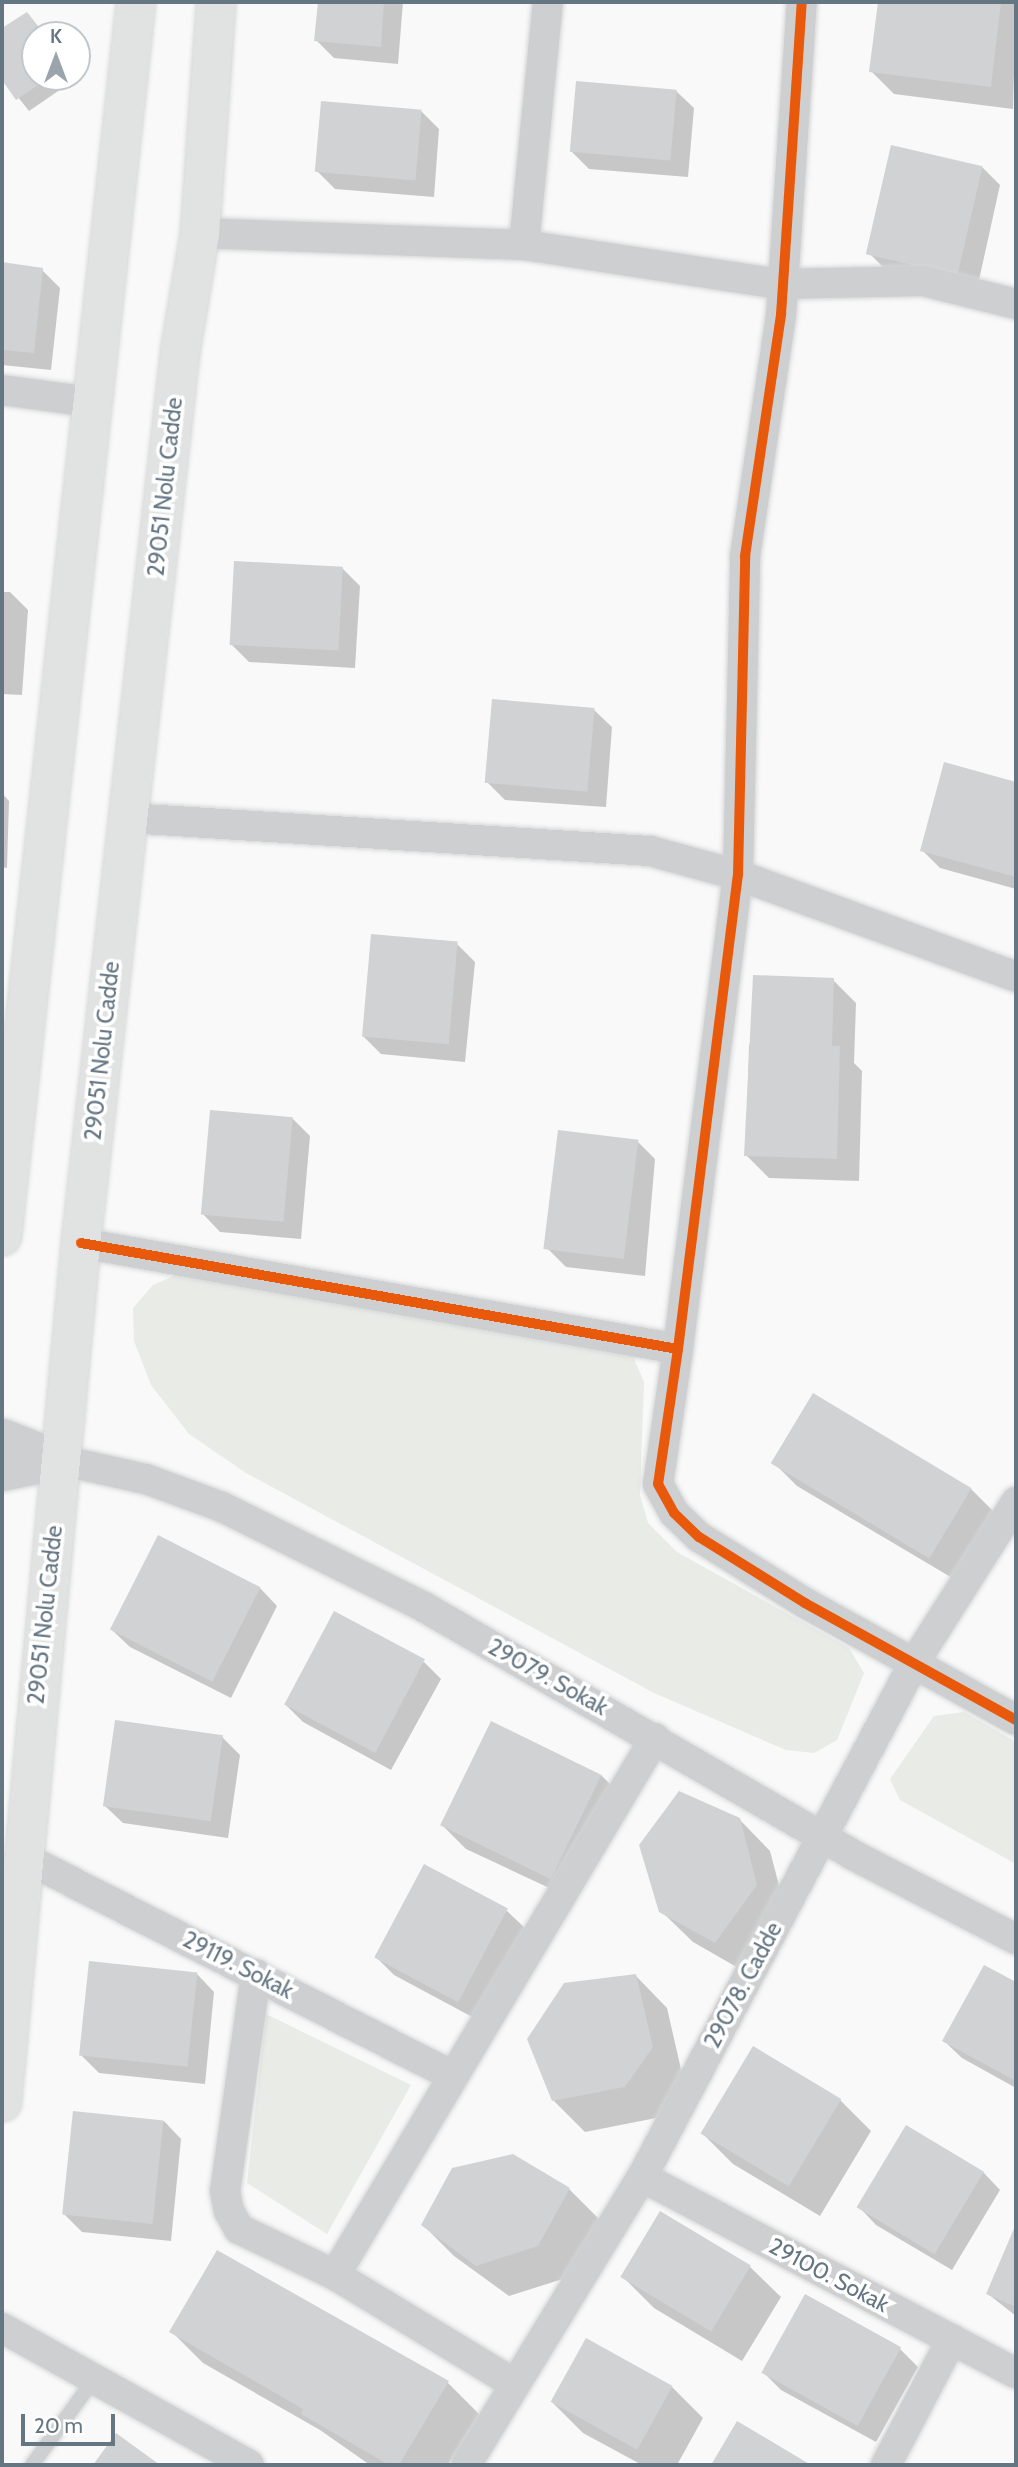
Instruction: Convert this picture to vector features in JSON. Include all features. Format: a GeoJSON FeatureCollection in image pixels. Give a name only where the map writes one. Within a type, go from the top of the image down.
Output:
{"type":"FeatureCollection","features":[{"type":"Feature","properties":{"kind":"main road"},"geometry":{"type":"LineString","coordinates":[[2,1236],[136,2]]}},
{"type":"Feature","properties":{"kind":"main road","name":"29051 Nolu Cadde"},"geometry":{"type":"LineString","coordinates":[[2,2102],[21,1856],[80,1243],[180,353],[200,233],[216,2]]}},
{"type":"Feature","properties":{"kind":"street"},"geometry":{"type":"LineString","coordinates":[[524,245],[548,2]]}},
{"type":"Feature","properties":{"kind":"street"},"geometry":{"type":"LineString","coordinates":[[802,2],[780,284],[781,315],[745,556],[738,875],[678,1349],[658,1484],[674,1513],[699,1537],[1016,1720]]}},
{"type":"Feature","properties":{"kind":"street"},"geometry":{"type":"LineString","coordinates":[[200,233],[524,245],[780,284],[923,281],[1016,304]]}},
{"type":"Feature","properties":{"kind":"street"},"geometry":{"type":"LineString","coordinates":[[2,390],[92,402]]}},
{"type":"Feature","properties":{"kind":"street"},"geometry":{"type":"LineString","coordinates":[[128,818],[650,851],[738,875],[1016,977]]}},
{"type":"Feature","properties":{"kind":"street"},"geometry":{"type":"LineString","coordinates":[[80,1243],[678,1349]]}},
{"type":"Feature","properties":{"kind":"street"},"geometry":{"type":"LineString","coordinates":[[2,1437],[60,1460]]}},
{"type":"Feature","properties":{"kind":"street"},"geometry":{"type":"LineString","coordinates":[[2,1472],[60,1460]]}},
{"type":"Feature","properties":{"kind":"street","name":"29079. Sokak"},"geometry":{"type":"LineString","coordinates":[[60,1460],[146,1479],[222,1507],[424,1608],[655,1738],[821,1836],[1016,1939]]}},
{"type":"Feature","properties":{"kind":"street","name":"29078. Cadde"},"geometry":{"type":"LineString","coordinates":[[466,2465],[642,2177],[914,1663],[1016,1502]]}},
{"type":"Feature","properties":{"kind":"street"},"geometry":{"type":"LineString","coordinates":[[335,2274],[655,1738]]}},
{"type":"Feature","properties":{"kind":"street","name":"29119. Sokak"},"geometry":{"type":"LineString","coordinates":[[21,1856],[453,2076]]}},
{"type":"Feature","properties":{"kind":"street"},"geometry":{"type":"LineString","coordinates":[[256,1974],[225,2191],[229,2211],[239,2228],[335,2274],[515,2384]]}},
{"type":"Feature","properties":{"kind":"street","name":"29100. Sokak"},"geometry":{"type":"LineString","coordinates":[[642,2177],[1016,2373]]}},
{"type":"Feature","properties":{"kind":"street"},"geometry":{"type":"LineString","coordinates":[[2,2328],[249,2465]]}},
{"type":"Feature","properties":{"kind":"street"},"geometry":{"type":"LineString","coordinates":[[886,2465],[952,2339]]}},
{"type":"Feature","properties":{"kind":"lane"},"geometry":{"type":"LineString","coordinates":[[32,2465],[94,2379]]}},
{"type":"Feature","properties":{"kind":"shaded area"},"geometry":{"type":"Polygon","coordinates":[[[178,1274],[630,1349],[644,1382],[640,1495],[648,1523],[677,1552],[849,1648],[864,1673],[837,1740],[814,1753],[786,1750],[654,1693],[246,1473],[189,1434],[151,1385],[134,1341],[133,1308],[153,1285],[178,1274]]]}},
{"type":"Feature","properties":{"kind":"shaded area"},"geometry":{"type":"Polygon","coordinates":[[[964,1712],[1016,1742],[1016,1864],[900,1800],[890,1779],[934,1716],[964,1712]]]}},
{"type":"Feature","properties":{"kind":"shaded area"},"geometry":{"type":"Polygon","coordinates":[[[266,2014],[411,2085],[327,2234],[247,2183],[266,2014]]]}},
{"type":"Feature","properties":{"kind":"building"},"geometry":{"type":"Polygon","coordinates":[[[318,2],[384,2],[381,47],[314,41],[318,2]]]}},
{"type":"Feature","properties":{"kind":"building"},"geometry":{"type":"Polygon","coordinates":[[[878,2],[1001,2],[991,87],[869,72],[878,2]]]}},
{"type":"Feature","properties":{"kind":"building"},"geometry":{"type":"Polygon","coordinates":[[[27,12],[34,21],[21,21],[21,91],[29,91],[16,100],[2,80],[2,28],[27,12]]]}},
{"type":"Feature","properties":{"kind":"building"},"geometry":{"type":"Polygon","coordinates":[[[576,81],[677,90],[670,161],[570,152],[576,81]]]}},
{"type":"Feature","properties":{"kind":"building"},"geometry":{"type":"Polygon","coordinates":[[[321,101],[422,110],[415,181],[315,172],[321,101]]]}},
{"type":"Feature","properties":{"kind":"building"},"geometry":{"type":"Polygon","coordinates":[[[891,145],[983,166],[957,275],[866,254],[891,145]]]}},
{"type":"Feature","properties":{"kind":"building"},"geometry":{"type":"Polygon","coordinates":[[[2,262],[43,268],[34,353],[2,350],[2,262]]]}},
{"type":"Feature","properties":{"kind":"building"},"geometry":{"type":"Polygon","coordinates":[[[234,561],[343,567],[338,651],[230,645],[234,561]]]}},
{"type":"Feature","properties":{"kind":"building"},"geometry":{"type":"Polygon","coordinates":[[[492,699],[595,708],[587,792],[485,783],[492,699]]]}},
{"type":"Feature","properties":{"kind":"building"},"geometry":{"type":"Polygon","coordinates":[[[944,762],[1016,782],[1016,877],[920,851],[944,762]]]}},
{"type":"Feature","properties":{"kind":"building"},"geometry":{"type":"Polygon","coordinates":[[[371,934],[458,942],[449,1044],[362,1037],[371,934]]]}},
{"type":"Feature","properties":{"kind":"building"},"geometry":{"type":"Polygon","coordinates":[[[753,975],[834,978],[832,1046],[840,1046],[837,1159],[744,1156],[753,975]]]}},
{"type":"Feature","properties":{"kind":"building"},"geometry":{"type":"Polygon","coordinates":[[[210,1110],[293,1117],[284,1222],[201,1215],[210,1110]]]}},
{"type":"Feature","properties":{"kind":"building"},"geometry":{"type":"Polygon","coordinates":[[[558,1130],[638,1140],[624,1259],[543,1249],[558,1130]]]}},
{"type":"Feature","properties":{"kind":"building"},"geometry":{"type":"Polygon","coordinates":[[[813,1393],[972,1488],[929,1559],[771,1463],[813,1393]]]}},
{"type":"Feature","properties":{"kind":"building"},"geometry":{"type":"Polygon","coordinates":[[[158,1535],[260,1587],[212,1682],[110,1629],[158,1535]]]}},
{"type":"Feature","properties":{"kind":"building"},"geometry":{"type":"Polygon","coordinates":[[[334,1611],[425,1659],[375,1753],[284,1705],[334,1611]]]}},
{"type":"Feature","properties":{"kind":"building"},"geometry":{"type":"Polygon","coordinates":[[[115,1720],[223,1735],[211,1821],[103,1806],[115,1720]]]}},
{"type":"Feature","properties":{"kind":"building"},"geometry":{"type":"Polygon","coordinates":[[[491,1721],[602,1775],[551,1879],[440,1825],[491,1721]]]}},
{"type":"Feature","properties":{"kind":"building"},"geometry":{"type":"Polygon","coordinates":[[[679,1791],[740,1818],[757,1885],[715,1943],[659,1912],[639,1845],[679,1791]]]}},
{"type":"Feature","properties":{"kind":"building"},"geometry":{"type":"Polygon","coordinates":[[[424,1864],[508,1909],[458,2002],[374,1958],[424,1864]]]}},
{"type":"Feature","properties":{"kind":"building"},"geometry":{"type":"Polygon","coordinates":[[[89,1961],[197,1972],[187,2067],[79,2055],[89,1961]]]}},
{"type":"Feature","properties":{"kind":"building"},"geometry":{"type":"Polygon","coordinates":[[[984,1965],[1016,1982],[1016,2081],[942,2041],[984,1965]]]}},
{"type":"Feature","properties":{"kind":"building"},"geometry":{"type":"Polygon","coordinates":[[[636,1974],[653,2047],[625,2087],[552,2101],[527,2039],[564,1983],[636,1974]]]}},
{"type":"Feature","properties":{"kind":"building"},"geometry":{"type":"Polygon","coordinates":[[[753,2046],[841,2099],[789,2186],[700,2133],[753,2046]]]}},
{"type":"Feature","properties":{"kind":"building"},"geometry":{"type":"Polygon","coordinates":[[[73,2111],[164,2121],[153,2224],[62,2214],[73,2111]]]}},
{"type":"Feature","properties":{"kind":"building"},"geometry":{"type":"Polygon","coordinates":[[[906,2125],[984,2172],[935,2254],[857,2207],[906,2125]]]}},
{"type":"Feature","properties":{"kind":"building"},"geometry":{"type":"Polygon","coordinates":[[[513,2154],[570,2188],[538,2246],[476,2266],[421,2225],[452,2168],[513,2154]]]}},
{"type":"Feature","properties":{"kind":"building"},"geometry":{"type":"Polygon","coordinates":[[[660,2211],[751,2266],[711,2332],[620,2277],[660,2211]]]}},
{"type":"Feature","properties":{"kind":"building"},"geometry":{"type":"Polygon","coordinates":[[[1016,2224],[1016,2307],[986,2294],[1016,2224]]]}},
{"type":"Feature","properties":{"kind":"building"},"geometry":{"type":"Polygon","coordinates":[[[217,2250],[449,2381],[399,2465],[389,2465],[301,2414],[303,2409],[169,2332],[217,2250]]]}},
{"type":"Feature","properties":{"kind":"building"},"geometry":{"type":"Polygon","coordinates":[[[805,2294],[901,2347],[858,2426],[761,2373],[805,2294]]]}},
{"type":"Feature","properties":{"kind":"building"},"geometry":{"type":"Polygon","coordinates":[[[586,2338],[673,2386],[637,2450],[551,2402],[586,2338]]]}},
{"type":"Feature","properties":{"kind":"building"},"geometry":{"type":"Polygon","coordinates":[[[737,2421],[811,2465],[711,2465],[737,2421]]]}},
{"type":"Feature","properties":{"kind":"building"},"geometry":{"type":"Polygon","coordinates":[[[116,2433],[160,2465],[93,2465],[116,2433]]]}},
{"type":"Feature","properties":{"kind":"cycle path"},"geometry":{"type":"LineString","coordinates":[[678,1349],[738,875],[745,556],[781,315],[802,2]]}},
{"type":"Feature","properties":{"kind":"cycle path"},"geometry":{"type":"LineString","coordinates":[[81,1243],[678,1349],[658,1484],[674,1513],[699,1537],[805,1603],[1016,1720]]}}]}
